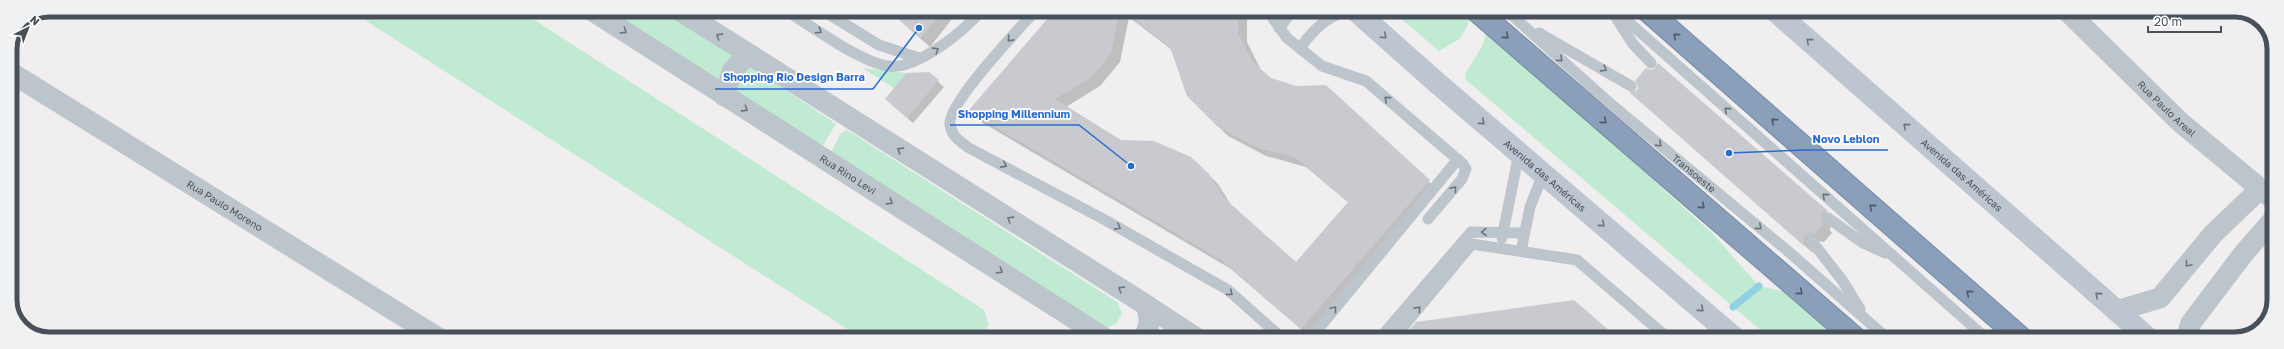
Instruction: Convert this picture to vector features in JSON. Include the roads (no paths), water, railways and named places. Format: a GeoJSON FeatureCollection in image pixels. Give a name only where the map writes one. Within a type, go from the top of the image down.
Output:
{"type":"FeatureCollection","features":[{"type":"Feature","properties":{"kind":"highway"},"geometry":{"type":"LineString","coordinates":[[1484,17],[1848,332]]}},
{"type":"Feature","properties":{"kind":"highway"},"geometry":{"type":"LineString","coordinates":[[1655,17],[2014,332]]}},
{"type":"Feature","properties":{"kind":"main road","name":"Avenida das Américas"},"geometry":{"type":"LineString","coordinates":[[1363,17],[1543,174],[1728,332]]}},
{"type":"Feature","properties":{"kind":"main road","name":"Avenida das Américas"},"geometry":{"type":"LineString","coordinates":[[1782,17],[2141,332]]}},
{"type":"Feature","properties":{"kind":"street","name":"Rua Rino Levi"},"geometry":{"type":"LineString","coordinates":[[602,17],[1095,332]]}},
{"type":"Feature","properties":{"kind":"street"},"geometry":{"type":"LineString","coordinates":[[690,17],[1187,332]]}},
{"type":"Feature","properties":{"kind":"street","name":"Rua Paulo Areal"},"geometry":{"type":"LineString","coordinates":[[2073,17],[2180,122],[2267,194]]}},
{"type":"Feature","properties":{"kind":"street"},"geometry":{"type":"LineString","coordinates":[[724,96],[732,72],[748,54]]}},
{"type":"Feature","properties":{"kind":"street","name":"Rua Paulo Moreno"},"geometry":{"type":"LineString","coordinates":[[17,76],[429,332]]}},
{"type":"Feature","properties":{"kind":"street"},"geometry":{"type":"LineString","coordinates":[[2116,311],[2160,298],[2213,234],[2267,194]]}},
{"type":"Feature","properties":{"kind":"street"},"geometry":{"type":"LineString","coordinates":[[2188,332],[2191,323],[2244,253],[2267,227]]}},
{"type":"Feature","properties":{"kind":"street"},"geometry":{"type":"LineString","coordinates":[[1146,305],[1150,319],[1147,332]]}},
{"type":"Feature","properties":{"kind":"lane"},"geometry":{"type":"LineString","coordinates":[[798,17],[874,63],[888,66],[902,64],[919,58],[944,46],[976,17]]}},
{"type":"Feature","properties":{"kind":"lane"},"geometry":{"type":"LineString","coordinates":[[833,17],[879,45],[919,58]]}},
{"type":"Feature","properties":{"kind":"lane"},"geometry":{"type":"LineString","coordinates":[[1030,17],[983,69],[952,115],[950,124],[954,137],[969,148],[1105,220],[1228,290],[1276,332]]}},
{"type":"Feature","properties":{"kind":"lane"},"geometry":{"type":"LineString","coordinates":[[1271,17],[1279,28],[1322,66],[1366,81],[1458,159],[1466,169],[1465,174],[1428,218]]}},
{"type":"Feature","properties":{"kind":"lane"},"geometry":{"type":"LineString","coordinates":[[1279,28],[1288,17]]}},
{"type":"Feature","properties":{"kind":"lane"},"geometry":{"type":"LineString","coordinates":[[1300,48],[1322,22],[1330,17]]}},
{"type":"Feature","properties":{"kind":"lane","name":"Transoeste"},"geometry":{"type":"LineString","coordinates":[[1514,17],[1612,105],[1789,252],[1880,332]]}},
{"type":"Feature","properties":{"kind":"lane"},"geometry":{"type":"LineString","coordinates":[[1616,17],[1633,44],[1651,63]]}},
{"type":"Feature","properties":{"kind":"lane"},"geometry":{"type":"LineString","coordinates":[[1623,17],[1979,332]]}},
{"type":"Feature","properties":{"kind":"lane","name":"Transoeste"},"geometry":{"type":"LineString","coordinates":[[1521,23],[1631,86]]}},
{"type":"Feature","properties":{"kind":"lane"},"geometry":{"type":"LineString","coordinates":[[1500,248],[1519,153]]}},
{"type":"Feature","properties":{"kind":"lane"},"geometry":{"type":"LineString","coordinates":[[1316,332],[1458,159]]}},
{"type":"Feature","properties":{"kind":"lane"},"geometry":{"type":"LineString","coordinates":[[1521,251],[1523,233],[1530,207],[1543,174]]}},
{"type":"Feature","properties":{"kind":"lane"},"geometry":{"type":"LineString","coordinates":[[1828,218],[1863,243],[1896,259]]}},
{"type":"Feature","properties":{"kind":"lane"},"geometry":{"type":"LineString","coordinates":[[1385,332],[1471,232],[1503,231],[1523,233]]}},
{"type":"Feature","properties":{"kind":"lane","name":"Transoeste"},"geometry":{"type":"LineString","coordinates":[[1810,239],[1842,280],[1868,321]]}},
{"type":"Feature","properties":{"kind":"lane"},"geometry":{"type":"LineString","coordinates":[[1399,332],[1472,244],[1577,260],[1661,332]]}},
{"type":"Feature","properties":{"kind":"waterway"},"geometry":{"type":"LineString","coordinates":[[1733,307],[1759,286]]}},
{"type":"Feature","properties":{"kind":"place","name":"Shopping Rio Design Barra"},"geometry":{"type":"Point","coordinates":[919,28]}},
{"type":"Feature","properties":{"kind":"place","name":"Novo Leblon"},"geometry":{"type":"Point","coordinates":[1729,153]}},
{"type":"Feature","properties":{"kind":"place","name":"Shopping Millennium"},"geometry":{"type":"Point","coordinates":[1131,166]}}]}
